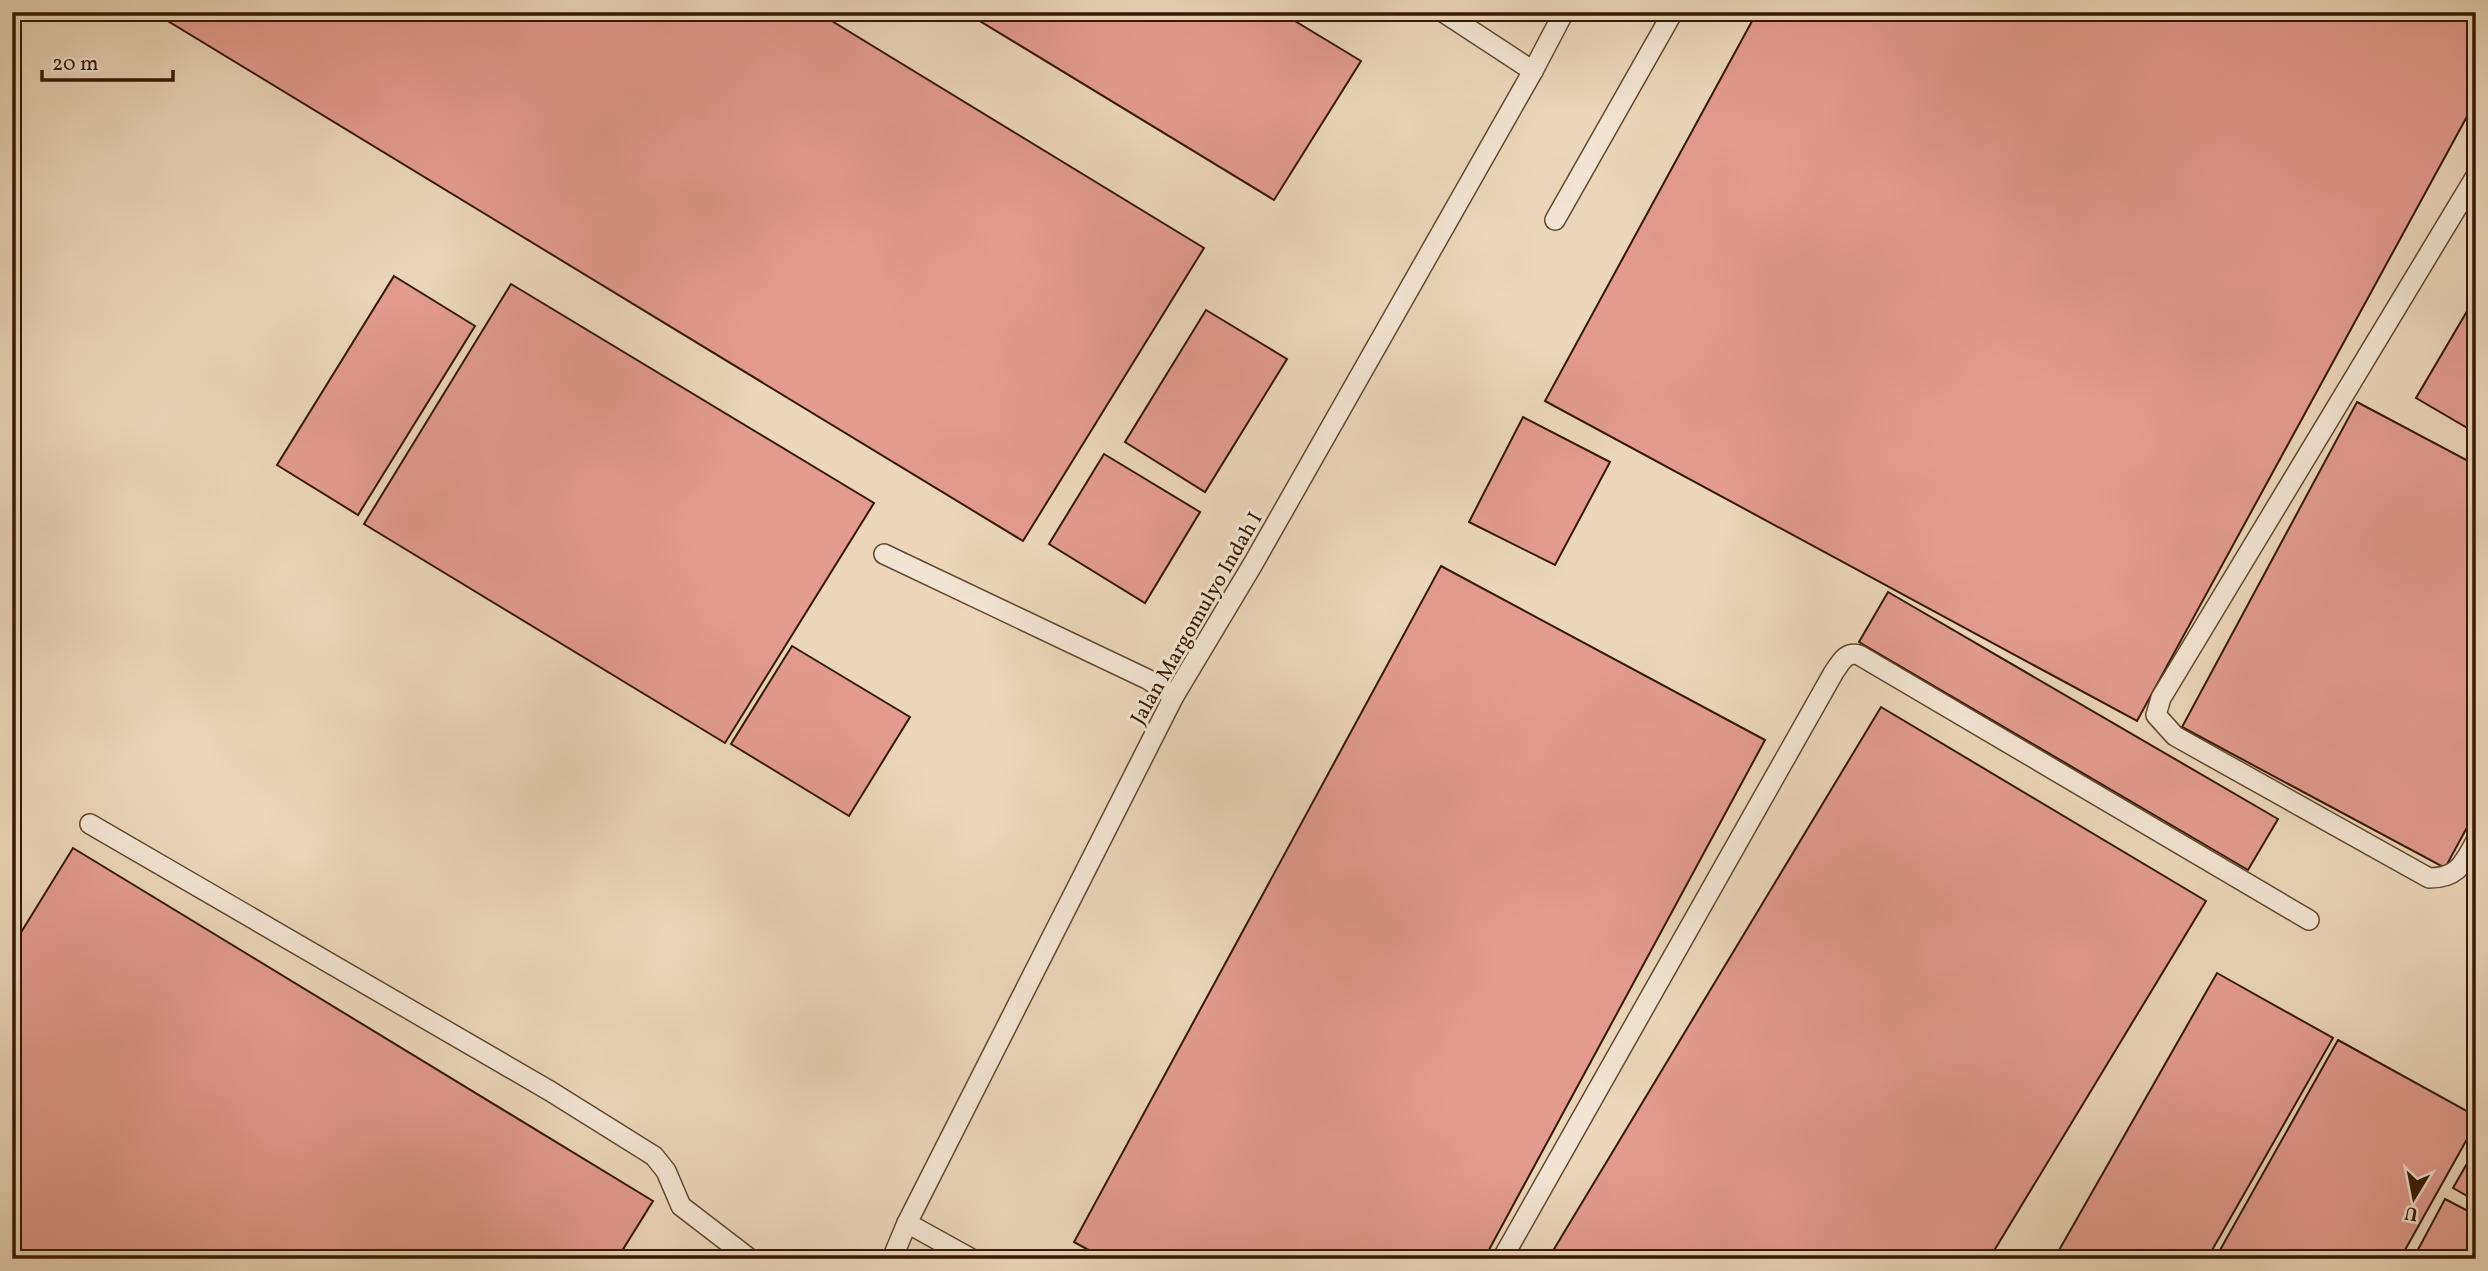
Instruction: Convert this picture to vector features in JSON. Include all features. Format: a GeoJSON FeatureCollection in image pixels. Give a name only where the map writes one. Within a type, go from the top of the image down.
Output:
{"type":"FeatureCollection","features":[{"type":"Feature","properties":{"kind":"lane"},"geometry":{"type":"LineString","coordinates":[[1443,12],[1533,71]]}},
{"type":"Feature","properties":{"kind":"lane","name":"Jalan Margomulyo Indah I"},"geometry":{"type":"LineString","coordinates":[[892,1259],[907,1223],[1174,696],[1253,564],[1564,12]]}},
{"type":"Feature","properties":{"kind":"lane"},"geometry":{"type":"LineString","coordinates":[[1555,220],[1673,12]]}},
{"type":"Feature","properties":{"kind":"lane"},"geometry":{"type":"LineString","coordinates":[[2476,176],[2168,686],[2156,715],[2175,736],[2429,878],[2445,878],[2461,867],[2476,841]]}},
{"type":"Feature","properties":{"kind":"lane"},"geometry":{"type":"LineString","coordinates":[[884,554],[1147,679],[1174,696]]}},
{"type":"Feature","properties":{"kind":"lane"},"geometry":{"type":"LineString","coordinates":[[1502,1259],[1820,696],[1846,656],[1853,653],[2309,920]]}},
{"type":"Feature","properties":{"kind":"lane"},"geometry":{"type":"LineString","coordinates":[[90,824],[550,1091],[654,1156],[666,1171],[681,1206],[750,1259]]}},
{"type":"Feature","properties":{"kind":"lane"},"geometry":{"type":"LineString","coordinates":[[907,1223],[972,1259]]}},
{"type":"Feature","properties":{"kind":"building"},"geometry":{"type":"Polygon","coordinates":[[[153,12],[817,12],[1204,248],[1023,541],[153,12]]]}},
{"type":"Feature","properties":{"kind":"building"},"geometry":{"type":"Polygon","coordinates":[[[965,12],[1280,12],[1361,61],[1274,200],[965,12]]]}},
{"type":"Feature","properties":{"kind":"building"},"geometry":{"type":"Polygon","coordinates":[[[1757,12],[2476,12],[2476,100],[2137,721],[1545,401],[1757,12]]]}},
{"type":"Feature","properties":{"kind":"building"},"geometry":{"type":"Polygon","coordinates":[[[394,276],[475,326],[358,515],[277,465],[394,276]]]}},
{"type":"Feature","properties":{"kind":"building"},"geometry":{"type":"Polygon","coordinates":[[[511,284],[874,503],[725,743],[364,524],[511,284]]]}},
{"type":"Feature","properties":{"kind":"building"},"geometry":{"type":"Polygon","coordinates":[[[2476,296],[2476,433],[2416,398],[2476,296]]]}},
{"type":"Feature","properties":{"kind":"building"},"geometry":{"type":"Polygon","coordinates":[[[1206,310],[1287,359],[1205,492],[1125,442],[1206,310]]]}},
{"type":"Feature","properties":{"kind":"building"},"geometry":{"type":"Polygon","coordinates":[[[2357,402],[2476,465],[2476,811],[2445,868],[2182,727],[2357,402]]]}},
{"type":"Feature","properties":{"kind":"building"},"geometry":{"type":"Polygon","coordinates":[[[1523,417],[1610,462],[1555,565],[1469,522],[1523,417]]]}},
{"type":"Feature","properties":{"kind":"building"},"geometry":{"type":"Polygon","coordinates":[[[1104,454],[1200,512],[1145,603],[1049,544],[1104,454]]]}},
{"type":"Feature","properties":{"kind":"building"},"geometry":{"type":"Polygon","coordinates":[[[1441,566],[1765,740],[1484,1259],[1105,1259],[1074,1242],[1441,566]]]}},
{"type":"Feature","properties":{"kind":"building"},"geometry":{"type":"Polygon","coordinates":[[[1888,592],[2278,819],[2248,870],[1859,642],[1888,592]]]}},
{"type":"Feature","properties":{"kind":"building"},"geometry":{"type":"Polygon","coordinates":[[[792,646],[910,717],[849,816],[731,744],[792,646]]]}},
{"type":"Feature","properties":{"kind":"building"},"geometry":{"type":"Polygon","coordinates":[[[1881,707],[2206,901],[1989,1259],[1548,1259],[1881,707]]]}},
{"type":"Feature","properties":{"kind":"building"},"geometry":{"type":"Polygon","coordinates":[[[73,848],[653,1201],[617,1259],[12,1257],[12,947],[73,848]]]}},
{"type":"Feature","properties":{"kind":"building"},"geometry":{"type":"Polygon","coordinates":[[[2217,973],[2333,1038],[2207,1259],[2054,1259],[2217,973]]]}},
{"type":"Feature","properties":{"kind":"building"},"geometry":{"type":"Polygon","coordinates":[[[2338,1040],[2476,1116],[2476,1123],[2400,1259],[2215,1259],[2338,1040]]]}},
{"type":"Feature","properties":{"kind":"building"},"geometry":{"type":"Polygon","coordinates":[[[2476,1148],[2476,1201],[2453,1188],[2476,1148]]]}},
{"type":"Feature","properties":{"kind":"building"},"geometry":{"type":"Polygon","coordinates":[[[2445,1199],[2476,1215],[2476,1259],[2413,1259],[2445,1199]]]}}]}
